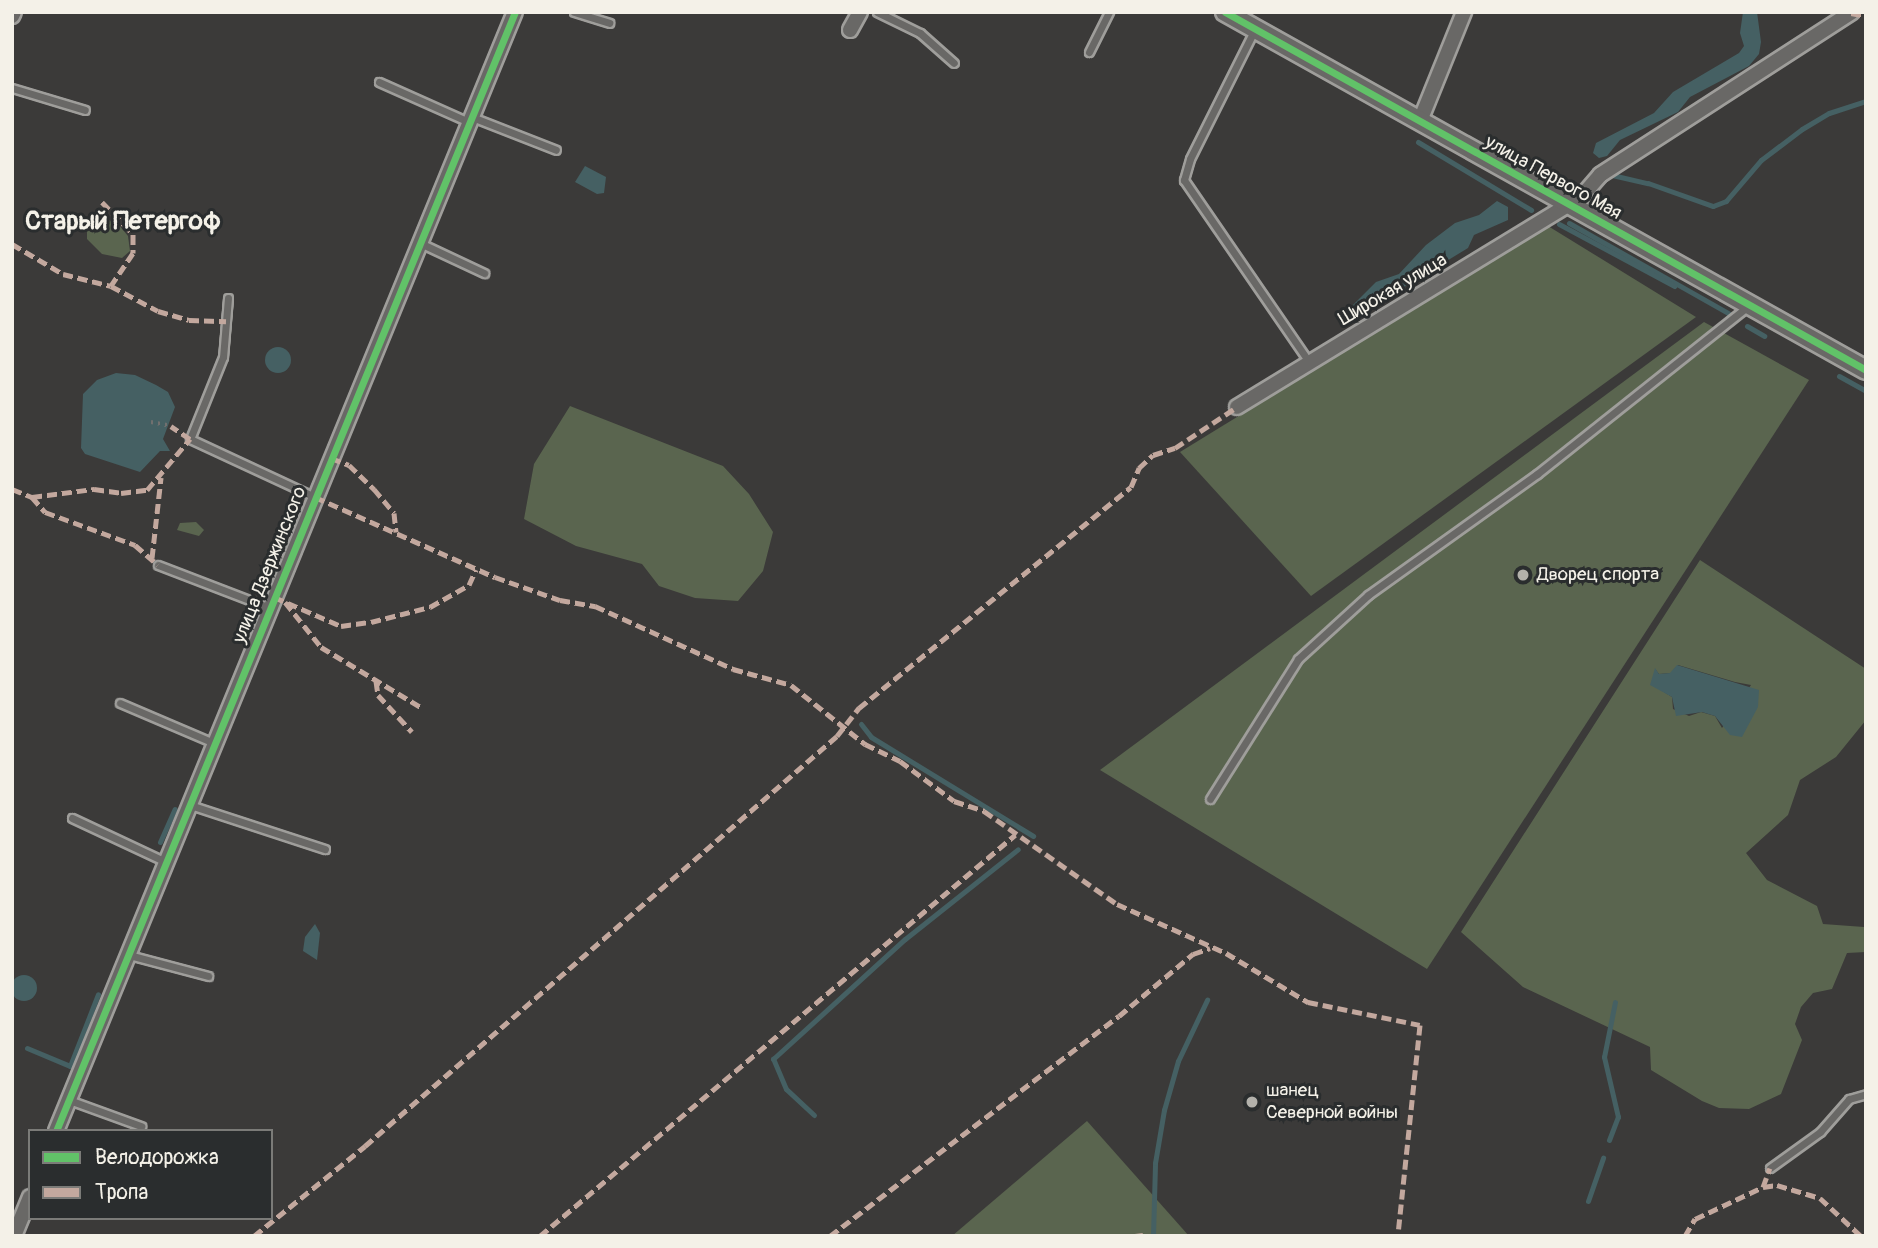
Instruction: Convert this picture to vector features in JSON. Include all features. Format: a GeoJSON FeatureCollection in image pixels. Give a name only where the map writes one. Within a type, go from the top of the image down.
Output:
{"type":"FeatureCollection","features":[{"type":"Feature","properties":{"kind":"street","name":"улица Дзержинского"},"geometry":{"type":"LineString","coordinates":[[57,1129],[515,12]]}},
{"type":"Feature","properties":{"kind":"street"},"geometry":{"type":"LineString","coordinates":[[850,30],[860,12]]}},
{"type":"Feature","properties":{"kind":"street","name":"улица Первого Мая"},"geometry":{"type":"LineString","coordinates":[[1225,12],[1866,370]]}},
{"type":"Feature","properties":{"kind":"street"},"geometry":{"type":"LineString","coordinates":[[1420,121],[1464,12]]}},
{"type":"Feature","properties":{"kind":"street","name":"Широкая улица"},"geometry":{"type":"LineString","coordinates":[[1237,407],[1581,196],[1600,175],[1852,12]]}},
{"type":"Feature","properties":{"kind":"street"},"geometry":{"type":"LineString","coordinates":[[14,1236],[28,1202]]}},
{"type":"Feature","properties":{"kind":"lane"},"geometry":{"type":"LineString","coordinates":[[574,12],[609,23]]}},
{"type":"Feature","properties":{"kind":"lane"},"geometry":{"type":"LineString","coordinates":[[877,12],[920,33],[954,63]]}},
{"type":"Feature","properties":{"kind":"lane"},"geometry":{"type":"LineString","coordinates":[[1089,52],[1109,12]]}},
{"type":"Feature","properties":{"kind":"lane"},"geometry":{"type":"LineString","coordinates":[[1255,29],[1190,159],[1184,180],[1309,362]]}},
{"type":"Feature","properties":{"kind":"lane"},"geometry":{"type":"LineString","coordinates":[[379,82],[556,150]]}},
{"type":"Feature","properties":{"kind":"lane"},"geometry":{"type":"LineString","coordinates":[[12,88],[85,110]]}},
{"type":"Feature","properties":{"kind":"lane"},"geometry":{"type":"LineString","coordinates":[[419,243],[484,273]]}},
{"type":"Feature","properties":{"kind":"lane"},"geometry":{"type":"LineString","coordinates":[[228,298],[223,357],[190,439],[315,497]]}},
{"type":"Feature","properties":{"kind":"lane"},"geometry":{"type":"LineString","coordinates":[[1210,799],[1298,659],[1368,595],[1536,474],[1749,305]]}},
{"type":"Feature","properties":{"kind":"lane"},"geometry":{"type":"LineString","coordinates":[[158,565],[270,608]]}},
{"type":"Feature","properties":{"kind":"lane"},"geometry":{"type":"LineString","coordinates":[[120,703],[214,743]]}},
{"type":"Feature","properties":{"kind":"lane"},"geometry":{"type":"LineString","coordinates":[[189,805],[325,849]]}},
{"type":"Feature","properties":{"kind":"lane"},"geometry":{"type":"LineString","coordinates":[[72,818],[166,862]]}},
{"type":"Feature","properties":{"kind":"lane"},"geometry":{"type":"LineString","coordinates":[[128,955],[208,976]]}},
{"type":"Feature","properties":{"kind":"lane"},"geometry":{"type":"LineString","coordinates":[[1770,1168],[1821,1132],[1849,1098],[1866,1094]]}},
{"type":"Feature","properties":{"kind":"lane"},"geometry":{"type":"LineString","coordinates":[[68,1100],[141,1126]]}},
{"type":"Feature","properties":{"kind":"path"},"geometry":{"type":"LineString","coordinates":[[150,422],[171,426]]}},
{"type":"Feature","properties":{"kind":"green space"},"geometry":{"type":"Polygon","coordinates":[[[103,217],[119,225],[128,236],[130,251],[122,258],[102,254],[87,239],[87,228],[103,217]]]}},
{"type":"Feature","properties":{"kind":"green space"},"geometry":{"type":"Polygon","coordinates":[[[1548,226],[1696,317],[1311,596],[1180,452],[1548,226]]]}},
{"type":"Feature","properties":{"kind":"green space","name":"Дворец спорта"},"geometry":{"type":"Polygon","coordinates":[[[1704,322],[1809,380],[1427,969],[1100,770],[1704,322]]]}},
{"type":"Feature","properties":{"kind":"green space"},"geometry":{"type":"Polygon","coordinates":[[[570,406],[723,466],[749,494],[773,532],[763,571],[738,601],[695,598],[659,586],[642,564],[576,546],[524,519],[534,464],[570,406]]]}},
{"type":"Feature","properties":{"kind":"green space"},"geometry":{"type":"Polygon","coordinates":[[[196,522],[204,530],[199,536],[177,530],[180,523],[196,522]]]}},
{"type":"Feature","properties":{"kind":"green space"},"geometry":{"type":"Polygon","coordinates":[[[1700,560],[1866,669],[1866,720],[1836,757],[1800,780],[1788,815],[1746,853],[1767,880],[1817,906],[1823,924],[1864,927],[1866,952],[1847,953],[1832,989],[1813,993],[1801,1007],[1795,1024],[1802,1040],[1781,1094],[1749,1109],[1719,1108],[1702,1101],[1651,1070],[1650,1047],[1523,987],[1461,932],[1700,560]],[[1678,665],[1671,673],[1659,674],[1655,669],[1659,689],[1672,697],[1673,709],[1689,716],[1701,712],[1715,716],[1722,728],[1751,685],[1678,665]]]}},
{"type":"Feature","properties":{"kind":"green space"},"geometry":{"type":"Polygon","coordinates":[[[1087,1121],[1189,1236],[952,1236],[1087,1121]]]}},
{"type":"Feature","properties":{"kind":"water"},"geometry":{"type":"Polygon","coordinates":[[[1743,12],[1757,12],[1761,42],[1759,54],[1749,66],[1690,97],[1678,112],[1620,140],[1607,156],[1599,158],[1593,153],[1596,143],[1654,113],[1673,92],[1739,53],[1744,46],[1740,33],[1743,12]]]}},
{"type":"Feature","properties":{"kind":"water"},"geometry":{"type":"Polygon","coordinates":[[[585,166],[606,177],[604,193],[597,194],[575,182],[585,166]]]}},
{"type":"Feature","properties":{"kind":"water"},"geometry":{"type":"Polygon","coordinates":[[[1497,201],[1508,207],[1508,220],[1474,235],[1468,248],[1363,312],[1344,314],[1376,282],[1399,274],[1426,245],[1455,223],[1479,215],[1497,201]]]}},
{"type":"Feature","properties":{"kind":"water"},"geometry":{"type":"Polygon","coordinates":[[[278,347],[287,351],[291,360],[287,369],[278,373],[269,369],[265,360],[269,351],[278,347]]]}},
{"type":"Feature","properties":{"kind":"water"},"geometry":{"type":"Polygon","coordinates":[[[116,373],[135,375],[156,385],[168,392],[175,407],[163,439],[170,451],[160,451],[140,472],[85,454],[81,448],[83,394],[97,380],[116,373]]]}},
{"type":"Feature","properties":{"kind":"water"},"geometry":{"type":"Polygon","coordinates":[[[1677,665],[1759,690],[1758,707],[1742,737],[1730,735],[1715,716],[1702,712],[1676,716],[1672,697],[1650,685],[1655,668],[1659,674],[1670,673],[1677,665]]]}},
{"type":"Feature","properties":{"kind":"water"},"geometry":{"type":"Polygon","coordinates":[[[315,924],[320,933],[317,960],[303,951],[305,937],[315,924]]]}},
{"type":"Feature","properties":{"kind":"water"},"geometry":{"type":"Polygon","coordinates":[[[24,975],[33,979],[37,988],[33,997],[24,1001],[15,997],[11,988],[15,979],[24,975]]]}},
{"type":"Feature","properties":{"kind":"waterway"},"geometry":{"type":"LineString","coordinates":[[1612,175],[1648,183],[1713,206],[1726,201],[1761,160],[1802,129],[1829,113],[1866,101]]}},
{"type":"Feature","properties":{"kind":"waterway"},"geometry":{"type":"LineString","coordinates":[[1418,142],[1531,210]]}},
{"type":"Feature","properties":{"kind":"waterway"},"geometry":{"type":"LineString","coordinates":[[1569,223],[1728,313]]}},
{"type":"Feature","properties":{"kind":"waterway"},"geometry":{"type":"LineString","coordinates":[[1559,224],[1674,286]]}},
{"type":"Feature","properties":{"kind":"waterway"},"geometry":{"type":"LineString","coordinates":[[1747,326],[1764,336]]}},
{"type":"Feature","properties":{"kind":"waterway"},"geometry":{"type":"LineString","coordinates":[[1839,376],[1866,391]]}},
{"type":"Feature","properties":{"kind":"waterway"},"geometry":{"type":"LineString","coordinates":[[861,724],[871,737],[1033,836]]}},
{"type":"Feature","properties":{"kind":"waterway"},"geometry":{"type":"LineString","coordinates":[[160,842],[175,809]]}},
{"type":"Feature","properties":{"kind":"waterway"},"geometry":{"type":"LineString","coordinates":[[814,1115],[786,1089],[773,1059],[905,939],[1018,849]]}},
{"type":"Feature","properties":{"kind":"waterway"},"geometry":{"type":"LineString","coordinates":[[27,1048],[70,1066],[98,994]]}},
{"type":"Feature","properties":{"kind":"waterway"},"geometry":{"type":"LineString","coordinates":[[1153,1236],[1155,1163],[1164,1110],[1178,1061],[1207,1000]]}},
{"type":"Feature","properties":{"kind":"waterway"},"geometry":{"type":"LineString","coordinates":[[1609,1140],[1618,1117],[1604,1057],[1615,1002]]}},
{"type":"Feature","properties":{"kind":"waterway"},"geometry":{"type":"LineString","coordinates":[[1588,1201],[1603,1158]]}},
{"type":"Feature","properties":{"kind":"marked path"},"geometry":{"type":"LineString","coordinates":[[1851,13],[1866,16]]}},
{"type":"Feature","properties":{"kind":"marked path"},"geometry":{"type":"LineString","coordinates":[[102,202],[133,234],[133,253],[111,286]]}},
{"type":"Feature","properties":{"kind":"marked path"},"geometry":{"type":"LineString","coordinates":[[12,244],[63,274],[111,286],[158,311],[189,320],[226,321]]}},
{"type":"Feature","properties":{"kind":"marked path"},"geometry":{"type":"LineString","coordinates":[[254,1236],[365,1146],[837,736],[859,708],[1131,487],[1139,468],[1153,455],[1175,448],[1237,407]]}},
{"type":"Feature","properties":{"kind":"marked path"},"geometry":{"type":"LineString","coordinates":[[12,489],[32,497],[94,489],[121,493],[147,490],[190,439],[171,426]]}},
{"type":"Feature","properties":{"kind":"marked path"},"geometry":{"type":"LineString","coordinates":[[331,458],[349,465],[374,489],[394,513],[396,532]]}},
{"type":"Feature","properties":{"kind":"marked path"},"geometry":{"type":"LineString","coordinates":[[152,558],[161,478]]}},
{"type":"Feature","properties":{"kind":"marked path"},"geometry":{"type":"LineString","coordinates":[[32,497],[45,512],[135,545],[158,565]]}},
{"type":"Feature","properties":{"kind":"marked path"},"geometry":{"type":"LineString","coordinates":[[315,497],[495,577],[560,600],[595,606],[733,669],[791,685],[865,744],[900,761],[954,801],[984,811],[1117,904],[1226,953],[1308,1002],[1420,1025],[1398,1236]]}},
{"type":"Feature","properties":{"kind":"marked path"},"geometry":{"type":"LineString","coordinates":[[274,597],[341,626],[371,622],[430,607],[469,585],[476,569]]}},
{"type":"Feature","properties":{"kind":"marked path"},"geometry":{"type":"LineString","coordinates":[[285,602],[321,647],[422,708]]}},
{"type":"Feature","properties":{"kind":"marked path"},"geometry":{"type":"LineString","coordinates":[[376,681],[378,695],[412,732]]}},
{"type":"Feature","properties":{"kind":"marked path"},"geometry":{"type":"LineString","coordinates":[[540,1236],[1015,835]]}},
{"type":"Feature","properties":{"kind":"marked path"},"geometry":{"type":"LineString","coordinates":[[830,1236],[1119,1016],[1193,954],[1210,948]]}},
{"type":"Feature","properties":{"kind":"marked path"},"geometry":{"type":"LineString","coordinates":[[1685,1236],[1695,1219],[1763,1187],[1770,1168]]}},
{"type":"Feature","properties":{"kind":"marked path"},"geometry":{"type":"LineString","coordinates":[[1763,1187],[1777,1185],[1820,1198],[1861,1236]]}},
{"type":"Feature","properties":{"kind":"marked path"},"geometry":{"type":"LineString","coordinates":[[1135,1236],[1143,1235]]}},
{"type":"Feature","properties":{"kind":"cycle path"},"geometry":{"type":"LineString","coordinates":[[57,1129],[515,12]]}},
{"type":"Feature","properties":{"kind":"cycle path"},"geometry":{"type":"LineString","coordinates":[[1225,12],[1866,370]]}},
{"type":"Feature","properties":{"kind":"place","name":"Дворец спорта"},"geometry":{"type":"Point","coordinates":[1523,575]}},
{"type":"Feature","properties":{"kind":"place","name":"шанец Северной войны"},"geometry":{"type":"Point","coordinates":[1252,1102]}},
{"type":"Feature","properties":{"kind":"district","name":"Старый Петергоф"},"geometry":{"type":"Point","coordinates":[123,222]}}]}
